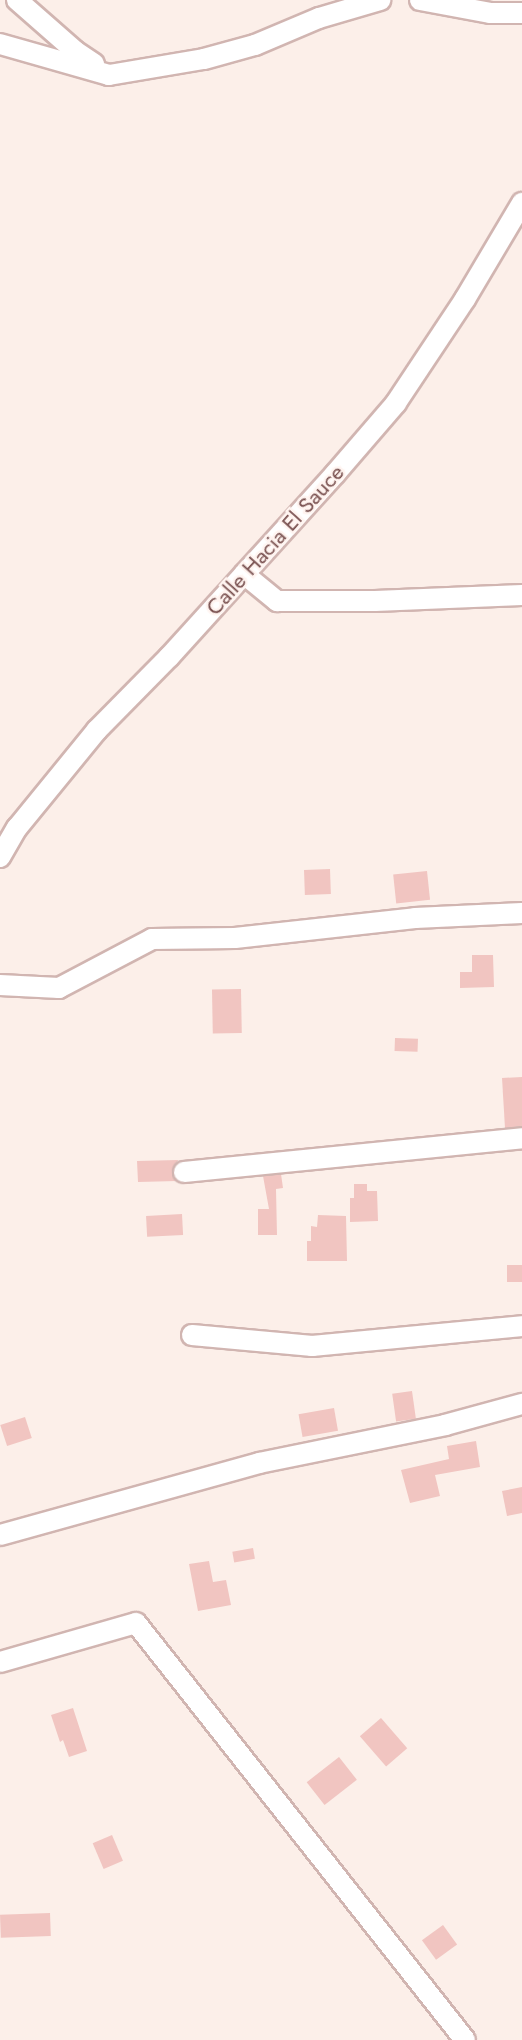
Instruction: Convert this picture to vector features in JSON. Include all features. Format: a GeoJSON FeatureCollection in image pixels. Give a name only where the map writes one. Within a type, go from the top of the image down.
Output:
{"type":"FeatureCollection","features":[{"type":"Feature","properties":{"kind":"street"},"geometry":{"type":"LineString","coordinates":[[17,0],[75,51],[109,75]]}},
{"type":"Feature","properties":{"kind":"street"},"geometry":{"type":"LineString","coordinates":[[0,44],[109,75],[204,59],[255,45],[319,18],[380,0]]}},
{"type":"Feature","properties":{"kind":"street"},"geometry":{"type":"LineString","coordinates":[[420,0],[490,13],[522,13]]}},
{"type":"Feature","properties":{"kind":"street","name":"Calle Hacia El Sauce"},"geometry":{"type":"LineString","coordinates":[[0,857],[17,828],[97,730],[169,657],[396,403],[519,216]]}},
{"type":"Feature","properties":{"kind":"street"},"geometry":{"type":"LineString","coordinates":[[244,573],[277,601],[375,601],[522,595]]}},
{"type":"Feature","properties":{"kind":"street"},"geometry":{"type":"LineString","coordinates":[[0,985],[59,988],[152,939],[235,938],[415,918],[522,913]]}},
{"type":"Feature","properties":{"kind":"street"},"geometry":{"type":"LineString","coordinates":[[184,1172],[522,1138]]}},
{"type":"Feature","properties":{"kind":"street"},"geometry":{"type":"LineString","coordinates":[[192,1335],[312,1346],[522,1326]]}},
{"type":"Feature","properties":{"kind":"street"},"geometry":{"type":"LineString","coordinates":[[0,1535],[259,1463],[445,1425],[522,1404]]}},
{"type":"Feature","properties":{"kind":"street"},"geometry":{"type":"LineString","coordinates":[[0,1662],[136,1623],[465,2040]]}},
{"type":"Feature","properties":{"kind":"building"},"geometry":{"type":"Polygon","coordinates":[[[330,869],[331,894],[305,895],[304,870],[330,869]]]}},
{"type":"Feature","properties":{"kind":"building"},"geometry":{"type":"Polygon","coordinates":[[[427,871],[430,900],[396,903],[393,875],[427,871]]]}},
{"type":"Feature","properties":{"kind":"building"},"geometry":{"type":"Polygon","coordinates":[[[472,955],[493,955],[494,987],[460,988],[460,972],[472,972],[472,955]]]}},
{"type":"Feature","properties":{"kind":"building"},"geometry":{"type":"Polygon","coordinates":[[[241,989],[242,1033],[213,1033],[212,990],[241,989]]]}},
{"type":"Feature","properties":{"kind":"building"},"geometry":{"type":"Polygon","coordinates":[[[395,1038],[418,1039],[418,1052],[395,1051],[395,1038]]]}},
{"type":"Feature","properties":{"kind":"building"},"geometry":{"type":"Polygon","coordinates":[[[522,1077],[522,1126],[505,1128],[502,1078],[522,1077]]]}},
{"type":"Feature","properties":{"kind":"building"},"geometry":{"type":"Polygon","coordinates":[[[178,1160],[172,1173],[177,1181],[138,1182],[137,1161],[178,1160]]]}},
{"type":"Feature","properties":{"kind":"building"},"geometry":{"type":"Polygon","coordinates":[[[281,1174],[283,1188],[276,1189],[277,1235],[258,1235],[258,1209],[269,1209],[263,1176],[281,1174]]]}},
{"type":"Feature","properties":{"kind":"building"},"geometry":{"type":"Polygon","coordinates":[[[354,1184],[367,1184],[367,1191],[377,1191],[378,1221],[350,1222],[350,1198],[354,1198],[354,1184]]]}},
{"type":"Feature","properties":{"kind":"building"},"geometry":{"type":"Polygon","coordinates":[[[182,1214],[183,1235],[147,1237],[146,1216],[182,1214]]]}},
{"type":"Feature","properties":{"kind":"building"},"geometry":{"type":"Polygon","coordinates":[[[318,1215],[346,1216],[347,1261],[307,1261],[307,1241],[311,1241],[311,1226],[317,1227],[318,1215]]]}},
{"type":"Feature","properties":{"kind":"building"},"geometry":{"type":"Polygon","coordinates":[[[507,1265],[522,1265],[522,1282],[507,1282],[507,1265]]]}},
{"type":"Feature","properties":{"kind":"building"},"geometry":{"type":"Polygon","coordinates":[[[412,1391],[416,1419],[396,1422],[392,1394],[412,1391]]]}},
{"type":"Feature","properties":{"kind":"building"},"geometry":{"type":"Polygon","coordinates":[[[334,1408],[338,1431],[303,1437],[299,1414],[334,1408]]]}},
{"type":"Feature","properties":{"kind":"building"},"geometry":{"type":"Polygon","coordinates":[[[25,1417],[32,1438],[7,1446],[0,1425],[25,1417]]]}},
{"type":"Feature","properties":{"kind":"building"},"geometry":{"type":"Polygon","coordinates":[[[476,1441],[480,1467],[435,1475],[440,1496],[410,1503],[401,1470],[449,1459],[447,1446],[476,1441]]]}},
{"type":"Feature","properties":{"kind":"building"},"geometry":{"type":"Polygon","coordinates":[[[522,1487],[522,1513],[507,1516],[502,1491],[522,1487]]]}},
{"type":"Feature","properties":{"kind":"building"},"geometry":{"type":"Polygon","coordinates":[[[253,1548],[255,1559],[234,1562],[232,1552],[253,1548]]]}},
{"type":"Feature","properties":{"kind":"building"},"geometry":{"type":"Polygon","coordinates":[[[209,1561],[213,1582],[226,1580],[231,1605],[198,1611],[189,1564],[209,1561]]]}},
{"type":"Feature","properties":{"kind":"building"},"geometry":{"type":"Polygon","coordinates":[[[73,1708],[87,1751],[69,1757],[63,1740],[60,1742],[51,1715],[73,1708]]]}},
{"type":"Feature","properties":{"kind":"building"},"geometry":{"type":"Polygon","coordinates":[[[381,1718],[407,1748],[386,1767],[360,1736],[381,1718]]]}},
{"type":"Feature","properties":{"kind":"building"},"geometry":{"type":"Polygon","coordinates":[[[339,1757],[357,1780],[325,1805],[307,1782],[339,1757]]]}},
{"type":"Feature","properties":{"kind":"building"},"geometry":{"type":"Polygon","coordinates":[[[112,1835],[123,1861],[104,1869],[93,1843],[112,1835]]]}},
{"type":"Feature","properties":{"kind":"building"},"geometry":{"type":"Polygon","coordinates":[[[50,1913],[51,1936],[1,1938],[0,1915],[50,1913]]]}},
{"type":"Feature","properties":{"kind":"building"},"geometry":{"type":"Polygon","coordinates":[[[443,1925],[457,1944],[436,1960],[422,1940],[443,1925]]]}}]}
